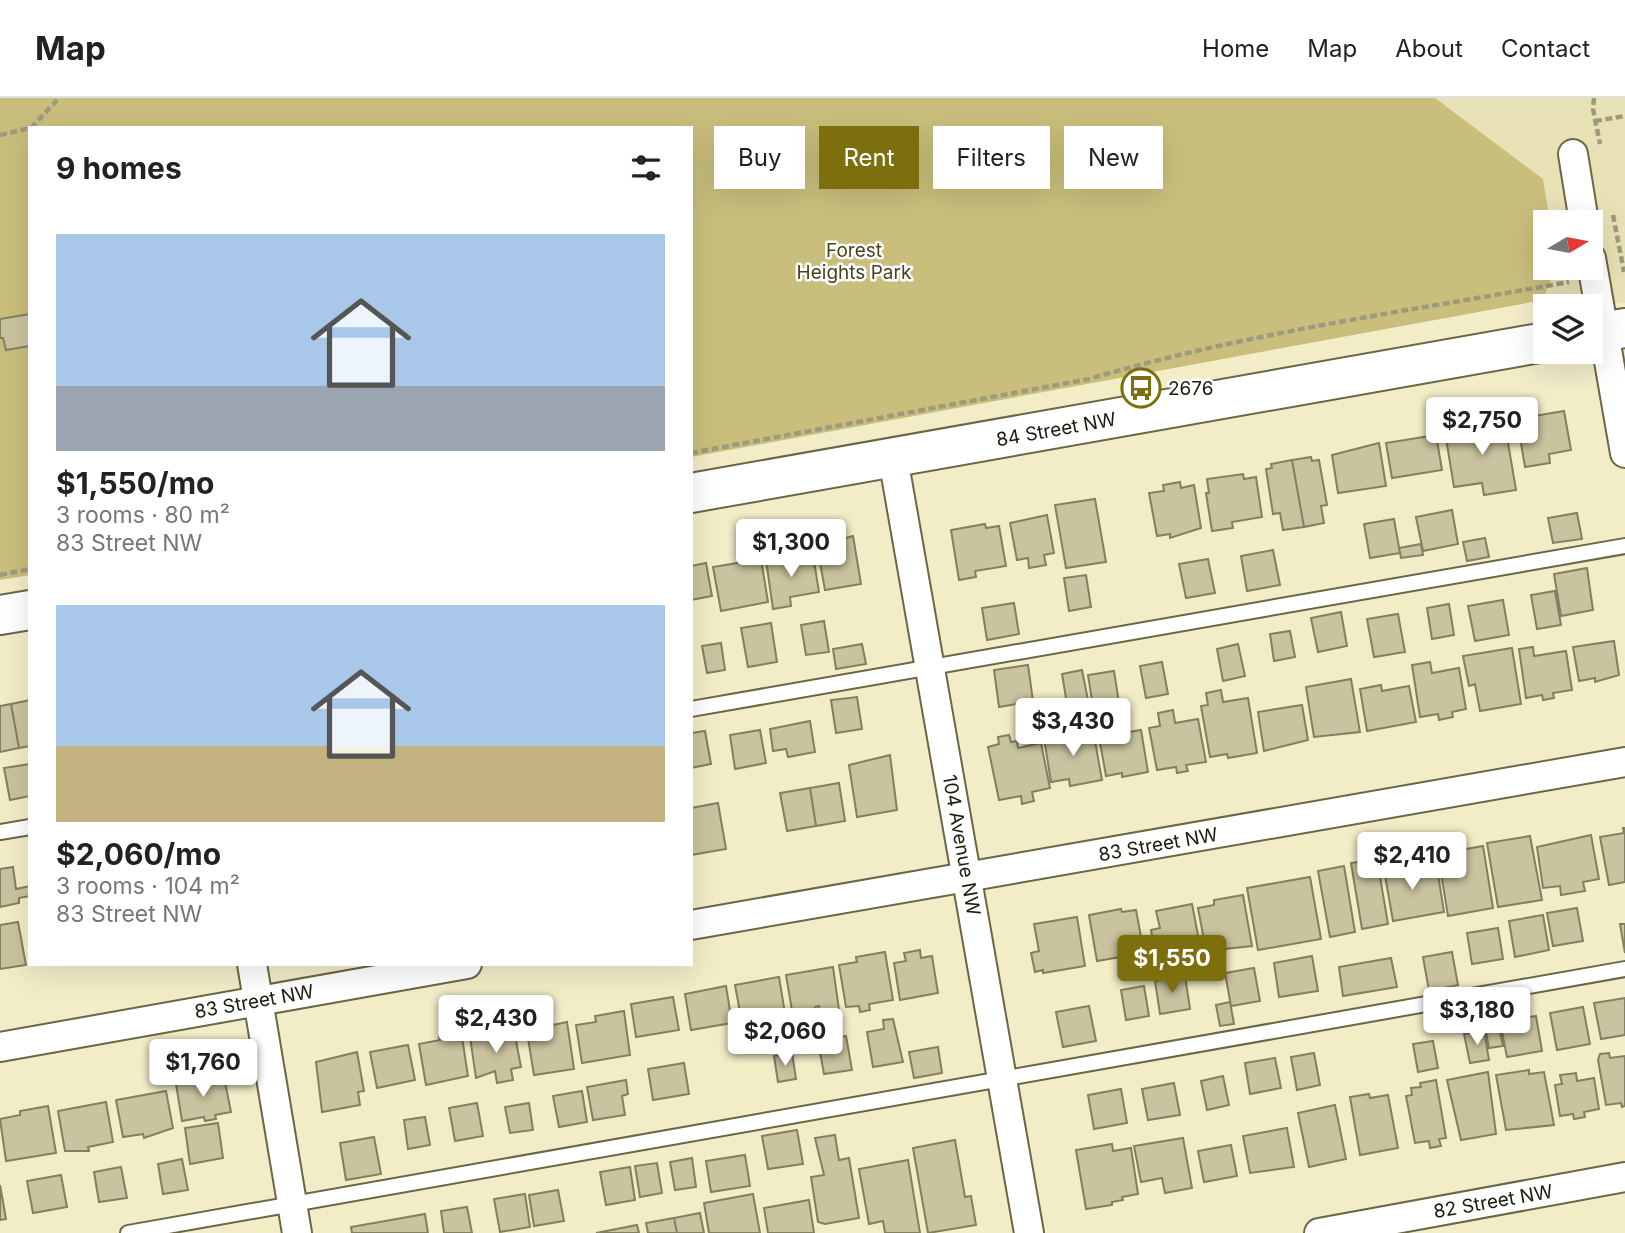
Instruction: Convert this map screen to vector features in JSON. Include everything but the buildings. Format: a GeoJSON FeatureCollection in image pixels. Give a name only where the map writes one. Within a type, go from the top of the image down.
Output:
{"type":"FeatureCollection","features":[{"type":"Feature","properties":{"kind":"main road","name":"84 Street NW"},"geometry":{"type":"LineString","coordinates":[[693,493],[1533,344]]}},
{"type":"Feature","properties":{"kind":"main road"},"geometry":{"type":"LineString","coordinates":[[0,615],[28,610]]}},
{"type":"Feature","properties":{"kind":"street"},"geometry":{"type":"LineString","coordinates":[[1573,154],[1582,210]]}},
{"type":"Feature","properties":{"kind":"street"},"geometry":{"type":"LineString","coordinates":[[1595,280],[1606,332],[1625,453]]}},
{"type":"Feature","properties":{"kind":"street","name":"104 Avenue NW"},"geometry":{"type":"LineString","coordinates":[[893,458],[1029,1233]]}},
{"type":"Feature","properties":{"kind":"street","name":"83 Street NW"},"geometry":{"type":"LineString","coordinates":[[693,925],[1625,762]]}},
{"type":"Feature","properties":{"kind":"street"},"geometry":{"type":"LineString","coordinates":[[252,966],[297,1233]]}},
{"type":"Feature","properties":{"kind":"street","name":"83 Street NW"},"geometry":{"type":"LineString","coordinates":[[0,1047],[456,966]]}},
{"type":"Feature","properties":{"kind":"street","name":"82 Street NW"},"geometry":{"type":"LineString","coordinates":[[1319,1233],[1625,1177]]}},
{"type":"Feature","properties":{"kind":"lane"},"geometry":{"type":"LineString","coordinates":[[693,709],[1625,546]]}},
{"type":"Feature","properties":{"kind":"lane"},"geometry":{"type":"LineString","coordinates":[[0,832],[28,827]]}},
{"type":"Feature","properties":{"kind":"lane"},"geometry":{"type":"LineString","coordinates":[[128,1233],[1625,969]]}},
{"type":"Feature","properties":{"kind":"path"},"geometry":{"type":"LineString","coordinates":[[32,126],[59,98]]}},
{"type":"Feature","properties":{"kind":"path"},"geometry":{"type":"LineString","coordinates":[[1595,121],[1625,116]]}},
{"type":"Feature","properties":{"kind":"path"},"geometry":{"type":"LineString","coordinates":[[0,135],[28,128]]}},
{"type":"Feature","properties":{"kind":"path"},"geometry":{"type":"LineString","coordinates":[[693,453],[1089,379],[1132,366],[1537,280]]}},
{"type":"Feature","properties":{"kind":"path"},"geometry":{"type":"LineString","coordinates":[[0,575],[28,569]]}},
{"type":"Feature","properties":{"kind":"shaded area"},"geometry":{"type":"Polygon","coordinates":[[[1435,98],[1625,98],[1625,303],[1603,302],[1603,294],[1545,294],[1550,280],[1603,280],[1603,210],[1548,210],[1543,179],[1435,98]]]}},
{"type":"Feature","properties":{"kind":"green space","name":"Forest Heights Park"},"geometry":{"type":"Polygon","coordinates":[[[0,98],[1435,98],[1543,179],[1548,210],[1533,210],[1533,280],[1550,280],[1545,294],[1533,294],[1533,302],[693,457],[693,126],[28,126],[28,575],[0,580],[0,98]]]}},
{"type":"Feature","properties":{"kind":"place","name":"2676"},"geometry":{"type":"Point","coordinates":[1141,388]}}]}
